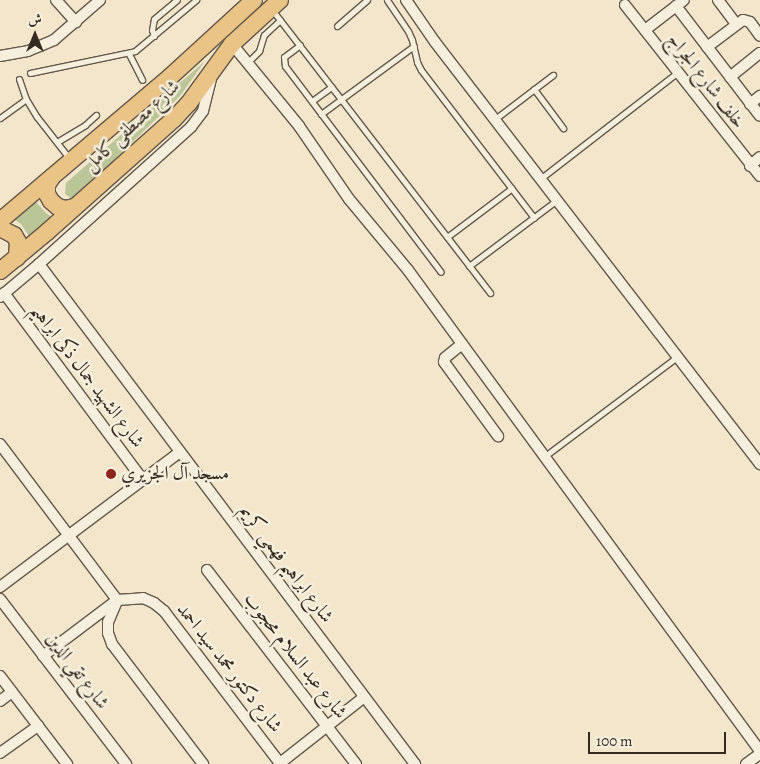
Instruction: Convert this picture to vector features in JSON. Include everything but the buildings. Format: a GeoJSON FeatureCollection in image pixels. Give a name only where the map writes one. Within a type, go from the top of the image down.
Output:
{"type":"FeatureCollection","features":[{"type":"Feature","properties":{"kind":"main road","name":"شارع مصطفى كامل"},"geometry":{"type":"LineString","coordinates":[[0,221],[170,77],[254,0]]}},
{"type":"Feature","properties":{"kind":"main road","name":"شارع مصطفى كامل"},"geometry":{"type":"LineString","coordinates":[[0,271],[174,119],[189,103],[232,44],[277,9]]}},
{"type":"Feature","properties":{"kind":"main road"},"geometry":{"type":"LineString","coordinates":[[52,177],[48,185],[47,194],[51,201],[58,207],[66,209],[74,207]]}},
{"type":"Feature","properties":{"kind":"main road"},"geometry":{"type":"LineString","coordinates":[[0,228],[14,235],[18,242],[17,258]]}},
{"type":"Feature","properties":{"kind":"street"},"geometry":{"type":"LineString","coordinates":[[56,0],[76,22]]}},
{"type":"Feature","properties":{"kind":"street"},"geometry":{"type":"LineString","coordinates":[[0,56],[42,46],[60,36],[100,0]]}},
{"type":"Feature","properties":{"kind":"street"},"geometry":{"type":"LineString","coordinates":[[406,0],[435,42],[760,464]]}},
{"type":"Feature","properties":{"kind":"street"},"geometry":{"type":"LineString","coordinates":[[718,0],[736,24]]}},
{"type":"Feature","properties":{"kind":"street"},"geometry":{"type":"LineString","coordinates":[[645,30],[680,3],[707,47],[760,116]]}},
{"type":"Feature","properties":{"kind":"street","name":"خلف شارع الجراج"},"geometry":{"type":"LineString","coordinates":[[625,5],[750,166],[760,176]]}},
{"type":"Feature","properties":{"kind":"street"},"geometry":{"type":"LineString","coordinates":[[707,47],[743,20],[748,21],[760,36]]}},
{"type":"Feature","properties":{"kind":"street"},"geometry":{"type":"LineString","coordinates":[[232,44],[299,126],[349,199],[408,270],[546,456],[760,752],[746,764]]}},
{"type":"Feature","properties":{"kind":"street"},"geometry":{"type":"LineString","coordinates":[[730,77],[760,54]]}},
{"type":"Feature","properties":{"kind":"street"},"geometry":{"type":"LineString","coordinates":[[2,295],[40,264],[191,127],[203,111],[214,70]]}},
{"type":"Feature","properties":{"kind":"street"},"geometry":{"type":"LineString","coordinates":[[750,104],[760,96]]}},
{"type":"Feature","properties":{"kind":"street"},"geometry":{"type":"LineString","coordinates":[[750,166],[760,157]]}},
{"type":"Feature","properties":{"kind":"street","name":"شارع ابراهيم فهمي كريم"},"geometry":{"type":"LineString","coordinates":[[40,264],[415,764]]}},
{"type":"Feature","properties":{"kind":"street","name":"شارع الشهيد جمال ذكى ابراهيم"},"geometry":{"type":"LineString","coordinates":[[2,295],[143,480]]}},
{"type":"Feature","properties":{"kind":"street"},"geometry":{"type":"LineString","coordinates":[[462,344],[445,358],[444,362],[498,436]]}},
{"type":"Feature","properties":{"kind":"street"},"geometry":{"type":"LineString","coordinates":[[0,444],[117,600]]}},
{"type":"Feature","properties":{"kind":"street"},"geometry":{"type":"LineString","coordinates":[[0,587],[180,452]]}},
{"type":"Feature","properties":{"kind":"street","name":"شارع عبد السلام محجوب"},"geometry":{"type":"LineString","coordinates":[[206,570],[327,726],[353,763]]}},
{"type":"Feature","properties":{"kind":"street","name":"شارع دكتور محمد سيد احمد"},"geometry":{"type":"LineString","coordinates":[[117,600],[143,598],[154,603],[164,611],[280,764]]}},
{"type":"Feature","properties":{"kind":"street","name":"شارع تقي الدين"},"geometry":{"type":"LineString","coordinates":[[0,599],[126,764]]}},
{"type":"Feature","properties":{"kind":"street"},"geometry":{"type":"LineString","coordinates":[[43,656],[117,600]]}},
{"type":"Feature","properties":{"kind":"street"},"geometry":{"type":"LineString","coordinates":[[117,600],[108,622],[108,633],[112,644],[203,764]]}},
{"type":"Feature","properties":{"kind":"street"},"geometry":{"type":"LineString","coordinates":[[0,676],[38,726],[61,762]]}},
{"type":"Feature","properties":{"kind":"street"},"geometry":{"type":"LineString","coordinates":[[0,701],[12,692]]}},
{"type":"Feature","properties":{"kind":"street"},"geometry":{"type":"LineString","coordinates":[[280,764],[364,696]]}},
{"type":"Feature","properties":{"kind":"street"},"geometry":{"type":"LineString","coordinates":[[0,753],[38,726]]}},
{"type":"Feature","properties":{"kind":"lane"},"geometry":{"type":"LineString","coordinates":[[154,36],[152,30],[154,19],[177,0]]}},
{"type":"Feature","properties":{"kind":"lane"},"geometry":{"type":"LineString","coordinates":[[30,73],[129,54],[141,48],[195,0]]}},
{"type":"Feature","properties":{"kind":"lane"},"geometry":{"type":"LineString","coordinates":[[337,26],[367,0]]}},
{"type":"Feature","properties":{"kind":"lane"},"geometry":{"type":"LineString","coordinates":[[388,0],[408,31],[414,46],[416,62],[421,70],[534,218]]}},
{"type":"Feature","properties":{"kind":"lane"},"geometry":{"type":"LineString","coordinates":[[277,9],[300,45],[341,100],[490,293]]}},
{"type":"Feature","properties":{"kind":"lane"},"geometry":{"type":"LineString","coordinates":[[248,62],[259,52],[264,35],[277,9]]}},
{"type":"Feature","properties":{"kind":"lane"},"geometry":{"type":"LineString","coordinates":[[300,45],[284,57],[283,63],[441,272]]}},
{"type":"Feature","properties":{"kind":"lane"},"geometry":{"type":"LineString","coordinates":[[321,114],[414,46]]}},
{"type":"Feature","properties":{"kind":"lane"},"geometry":{"type":"LineString","coordinates":[[129,54],[142,80]]}},
{"type":"Feature","properties":{"kind":"lane"},"geometry":{"type":"LineString","coordinates":[[540,179],[678,72]]}},
{"type":"Feature","properties":{"kind":"lane"},"geometry":{"type":"LineString","coordinates":[[495,119],[553,75]]}},
{"type":"Feature","properties":{"kind":"lane"},"geometry":{"type":"LineString","coordinates":[[19,79],[26,99],[71,161]]}},
{"type":"Feature","properties":{"kind":"lane"},"geometry":{"type":"LineString","coordinates":[[312,102],[331,86]]}},
{"type":"Feature","properties":{"kind":"lane"},"geometry":{"type":"LineString","coordinates":[[534,89],[563,128]]}},
{"type":"Feature","properties":{"kind":"lane"},"geometry":{"type":"LineString","coordinates":[[0,118],[26,99]]}},
{"type":"Feature","properties":{"kind":"lane"},"geometry":{"type":"LineString","coordinates":[[56,142],[85,125],[96,115]]}},
{"type":"Feature","properties":{"kind":"lane"},"geometry":{"type":"LineString","coordinates":[[447,237],[512,188]]}},
{"type":"Feature","properties":{"kind":"lane"},"geometry":{"type":"LineString","coordinates":[[470,266],[557,200]]}},
{"type":"Feature","properties":{"kind":"lane"},"geometry":{"type":"LineString","coordinates":[[546,456],[677,357]]}},
{"type":"Feature","properties":{"kind":"green space"},"geometry":{"type":"Polygon","coordinates":[[[205,61],[180,96],[76,197],[71,198],[65,194],[66,183],[205,61]]]}},
{"type":"Feature","properties":{"kind":"green space"},"geometry":{"type":"Polygon","coordinates":[[[36,202],[53,218],[30,238],[21,224],[15,220],[36,202]]]}},
{"type":"Feature","properties":{"kind":"place","name":"مسجد آل الجزيري"},"geometry":{"type":"Point","coordinates":[111,474]}}]}
